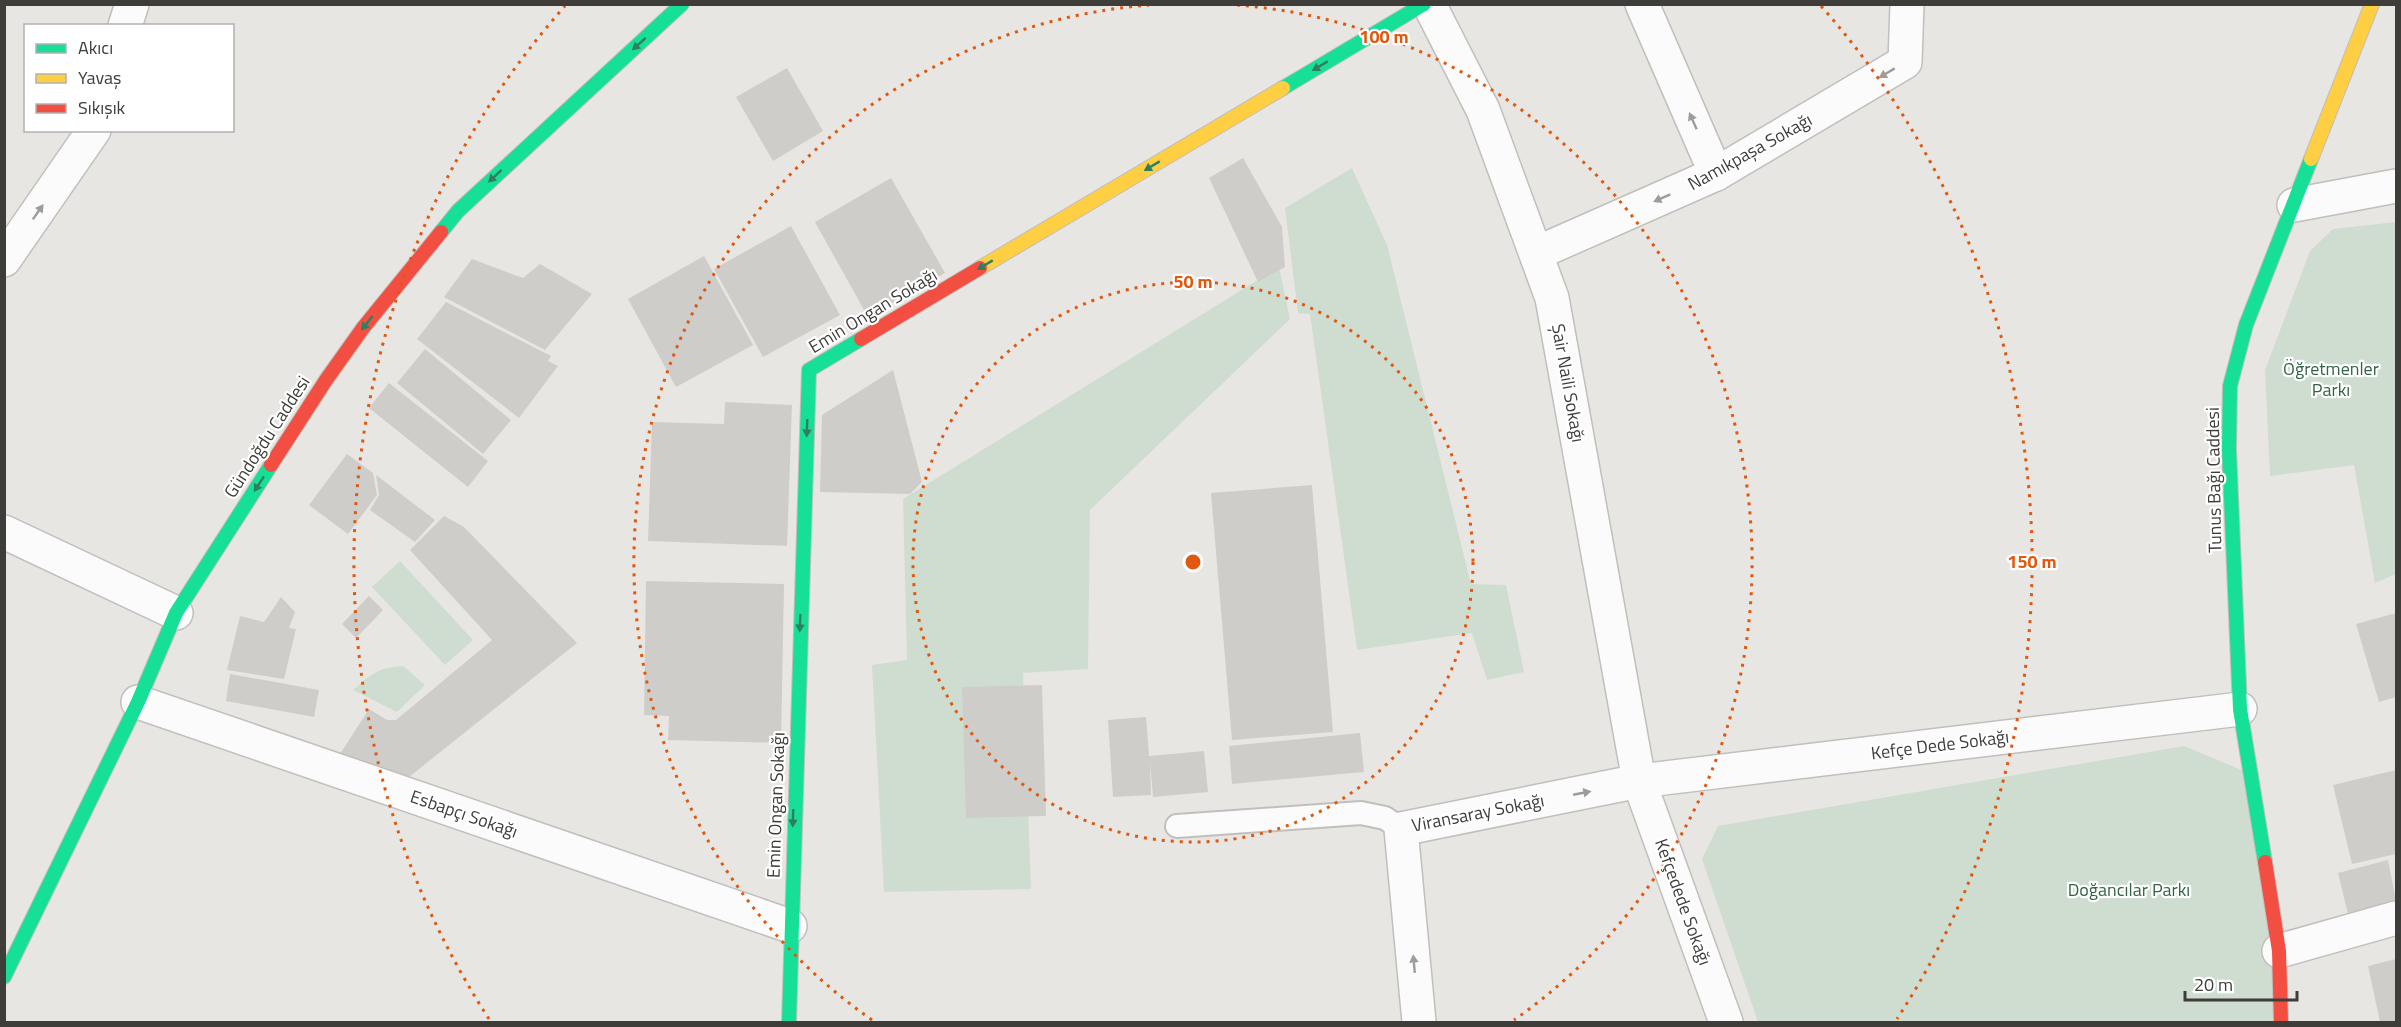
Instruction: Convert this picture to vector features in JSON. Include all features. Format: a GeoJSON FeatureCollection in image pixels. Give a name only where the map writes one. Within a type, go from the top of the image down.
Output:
{"type":"FeatureCollection","features":[{"type":"Feature","properties":{"kind":"street"},"geometry":{"type":"LineString","coordinates":[[126,24],[132,4]]}},
{"type":"Feature","properties":{"kind":"street","name":"Gündoğdu Caddesi"},"geometry":{"type":"LineString","coordinates":[[4,977],[138,702],[176,613],[332,371],[363,328],[458,210],[682,4]]}},
{"type":"Feature","properties":{"kind":"street","name":"Şair Naili Sokağı"},"geometry":{"type":"LineString","coordinates":[[1427,4],[1483,110],[1552,298],[1639,781]]}},
{"type":"Feature","properties":{"kind":"street","name":"Emin Ongan Sokağı"},"geometry":{"type":"LineString","coordinates":[[789,1023],[790,926],[809,370],[1427,4]]}},
{"type":"Feature","properties":{"kind":"street"},"geometry":{"type":"LineString","coordinates":[[1642,4],[1716,174]]}},
{"type":"Feature","properties":{"kind":"street","name":"Namıkpaşa Sokağı"},"geometry":{"type":"LineString","coordinates":[[1537,253],[1716,174],[1905,62],[1907,4]]}},
{"type":"Feature","properties":{"kind":"street","name":"Tunus Bağı Caddesi"},"geometry":{"type":"LineString","coordinates":[[2282,1023],[2280,964],[2240,709],[2229,449],[2230,386],[2246,325],[2372,4]]}},
{"type":"Feature","properties":{"kind":"street"},"geometry":{"type":"LineString","coordinates":[[4,260],[93,132]]}},
{"type":"Feature","properties":{"kind":"street"},"geometry":{"type":"LineString","coordinates":[[2294,205],[2397,186]]}},
{"type":"Feature","properties":{"kind":"street"},"geometry":{"type":"LineString","coordinates":[[4,532],[176,613]]}},
{"type":"Feature","properties":{"kind":"street","name":"Esbapçı Sokağı"},"geometry":{"type":"LineString","coordinates":[[138,702],[790,926]]}},
{"type":"Feature","properties":{"kind":"street","name":"Kefçe Dede Sokağı"},"geometry":{"type":"LineString","coordinates":[[1639,781],[2240,709]]}},
{"type":"Feature","properties":{"kind":"street","name":"Viransaray Sokağı"},"geometry":{"type":"LineString","coordinates":[[1419,1023],[1401,829],[1639,781]]}},
{"type":"Feature","properties":{"kind":"street","name":"Kefçedede Sokağı"},"geometry":{"type":"LineString","coordinates":[[1639,781],[1726,1023]]}},
{"type":"Feature","properties":{"kind":"street"},"geometry":{"type":"LineString","coordinates":[[2280,964],[2397,918]]}},
{"type":"Feature","properties":{"kind":"street","name":"Tunus Bağı Caddesi"},"geometry":{"type":"LineString","coordinates":[[2280,964],[2296,1013]]}},
{"type":"Feature","properties":{"kind":"lane"},"geometry":{"type":"LineString","coordinates":[[1177,826],[1361,813],[1385,818],[1401,829]]}},
{"type":"Feature","properties":{"kind":"green space"},"geometry":{"type":"Polygon","coordinates":[[[1352,168],[1387,245],[1471,584],[1506,585],[1524,672],[1487,680],[1472,633],[1357,650],[1310,314],[1298,313],[1285,208],[1352,168]]]}},
{"type":"Feature","properties":{"kind":"green space","name":"Öğretmenler Parkı"},"geometry":{"type":"Polygon","coordinates":[[[2396,222],[2396,574],[2375,583],[2354,465],[2270,476],[2265,370],[2310,251],[2333,229],[2396,222]]]}},
{"type":"Feature","properties":{"kind":"green space"},"geometry":{"type":"Polygon","coordinates":[[[1279,267],[1290,319],[1090,510],[1088,669],[1023,673],[1031,889],[884,892],[872,665],[907,660],[903,499],[1279,267]]]}},
{"type":"Feature","properties":{"kind":"green space"},"geometry":{"type":"Polygon","coordinates":[[[400,561],[473,640],[445,665],[372,587],[400,561]]]}},
{"type":"Feature","properties":{"kind":"green space"},"geometry":{"type":"Polygon","coordinates":[[[403,666],[425,685],[397,712],[353,690],[376,672],[403,666]]]}},
{"type":"Feature","properties":{"kind":"green space","name":"Doğancılar Parkı"},"geometry":{"type":"Polygon","coordinates":[[[2184,746],[2244,771],[2288,1022],[1758,1022],[1702,859],[1718,826],[2184,746]]]}},
{"type":"Feature","properties":{"kind":"building"},"geometry":{"type":"Polygon","coordinates":[[[787,68],[823,131],[773,161],[736,97],[787,68]]]}},
{"type":"Feature","properties":{"kind":"building"},"geometry":{"type":"Polygon","coordinates":[[[1243,158],[1282,227],[1285,267],[1258,282],[1209,178],[1243,158]]]}},
{"type":"Feature","properties":{"kind":"building"},"geometry":{"type":"Polygon","coordinates":[[[891,178],[945,273],[868,317],[815,222],[891,178]]]}},
{"type":"Feature","properties":{"kind":"building"},"geometry":{"type":"Polygon","coordinates":[[[791,226],[840,315],[763,357],[714,269],[791,226]]]}},
{"type":"Feature","properties":{"kind":"building"},"geometry":{"type":"Polygon","coordinates":[[[704,256],[753,345],[676,387],[628,299],[704,256]]]}},
{"type":"Feature","properties":{"kind":"building"},"geometry":{"type":"Polygon","coordinates":[[[472,259],[523,278],[540,264],[592,294],[545,350],[444,297],[472,259]]]}},
{"type":"Feature","properties":{"kind":"building"},"geometry":{"type":"Polygon","coordinates":[[[446,302],[551,356],[548,361],[558,366],[519,418],[417,339],[446,302]]]}},
{"type":"Feature","properties":{"kind":"building"},"geometry":{"type":"Polygon","coordinates":[[[425,349],[511,420],[483,454],[397,383],[425,349]]]}},
{"type":"Feature","properties":{"kind":"building"},"geometry":{"type":"Polygon","coordinates":[[[893,370],[922,482],[910,494],[820,492],[822,415],[893,370]]]}},
{"type":"Feature","properties":{"kind":"building"},"geometry":{"type":"Polygon","coordinates":[[[389,383],[488,461],[468,487],[369,408],[389,383]]]}},
{"type":"Feature","properties":{"kind":"building"},"geometry":{"type":"Polygon","coordinates":[[[725,402],[792,405],[787,546],[648,541],[652,422],[724,424],[725,402]]]}},
{"type":"Feature","properties":{"kind":"building"},"geometry":{"type":"Polygon","coordinates":[[[347,454],[373,473],[377,495],[348,534],[309,505],[347,454]]]}},
{"type":"Feature","properties":{"kind":"building"},"geometry":{"type":"Polygon","coordinates":[[[376,475],[435,520],[415,542],[370,510],[379,495],[376,475]]]}},
{"type":"Feature","properties":{"kind":"building"},"geometry":{"type":"Polygon","coordinates":[[[1312,485],[1333,732],[1232,740],[1211,493],[1312,485]]]}},
{"type":"Feature","properties":{"kind":"building"},"geometry":{"type":"Polygon","coordinates":[[[444,516],[464,527],[577,643],[409,777],[382,777],[340,754],[369,709],[387,720],[396,720],[492,640],[410,550],[444,516]]]}},
{"type":"Feature","properties":{"kind":"building"},"geometry":{"type":"Polygon","coordinates":[[[646,581],[784,584],[781,743],[668,740],[669,716],[644,715],[646,581]]]}},
{"type":"Feature","properties":{"kind":"building"},"geometry":{"type":"Polygon","coordinates":[[[369,596],[383,610],[356,638],[342,624],[369,596]]]}},
{"type":"Feature","properties":{"kind":"building"},"geometry":{"type":"Polygon","coordinates":[[[281,597],[295,612],[289,628],[296,629],[284,679],[227,670],[240,616],[264,622],[281,597]]]}},
{"type":"Feature","properties":{"kind":"building"},"geometry":{"type":"Polygon","coordinates":[[[2396,613],[2396,697],[2379,702],[2356,624],[2396,613]]]}},
{"type":"Feature","properties":{"kind":"building"},"geometry":{"type":"Polygon","coordinates":[[[230,674],[319,690],[314,717],[226,701],[230,674]]]}},
{"type":"Feature","properties":{"kind":"building"},"geometry":{"type":"Polygon","coordinates":[[[1042,685],[1046,816],[966,818],[962,687],[1042,685]]]}},
{"type":"Feature","properties":{"kind":"building"},"geometry":{"type":"Polygon","coordinates":[[[1146,717],[1149,756],[1204,751],[1208,792],[1153,797],[1150,761],[1151,795],[1113,797],[1108,720],[1146,717]]]}},
{"type":"Feature","properties":{"kind":"building"},"geometry":{"type":"Polygon","coordinates":[[[1360,733],[1364,772],[1232,784],[1229,746],[1360,733]]]}},
{"type":"Feature","properties":{"kind":"building"},"geometry":{"type":"Polygon","coordinates":[[[2396,770],[2396,854],[2352,864],[2333,785],[2396,770]]]}},
{"type":"Feature","properties":{"kind":"building"},"geometry":{"type":"Polygon","coordinates":[[[2388,860],[2396,901],[2348,914],[2338,873],[2388,860]]]}},
{"type":"Feature","properties":{"kind":"building"},"geometry":{"type":"Polygon","coordinates":[[[2396,959],[2396,1022],[2380,1022],[2368,966],[2396,959]]]}},
{"type":"Feature","properties":{"kind":"traffic: fast"},"geometry":{"type":"LineString","coordinates":[[441,232],[458,211],[682,4]]}},
{"type":"Feature","properties":{"kind":"traffic: fast"},"geometry":{"type":"LineString","coordinates":[[1283,88],[1424,4]]}},
{"type":"Feature","properties":{"kind":"traffic: fast"},"geometry":{"type":"LineString","coordinates":[[2265,862],[2240,709],[2229,449],[2230,386],[2246,325],[2311,159]]}},
{"type":"Feature","properties":{"kind":"traffic: fast"},"geometry":{"type":"LineString","coordinates":[[789,1022],[809,370],[861,339]]}},
{"type":"Feature","properties":{"kind":"traffic: fast"},"geometry":{"type":"LineString","coordinates":[[4,977],[138,702],[176,613],[271,465]]}},
{"type":"Feature","properties":{"kind":"traffic: slow"},"geometry":{"type":"LineString","coordinates":[[2311,159],[2372,4]]}},
{"type":"Feature","properties":{"kind":"traffic: slow"},"geometry":{"type":"LineString","coordinates":[[980,268],[1283,88]]}},
{"type":"Feature","properties":{"kind":"traffic: jam"},"geometry":{"type":"LineString","coordinates":[[271,465],[363,328],[441,232]]}},
{"type":"Feature","properties":{"kind":"traffic: jam"},"geometry":{"type":"LineString","coordinates":[[861,339],[980,268]]}},
{"type":"Feature","properties":{"kind":"traffic: jam"},"geometry":{"type":"LineString","coordinates":[[2265,862],[2279,951],[2281,1022]]}}]}
